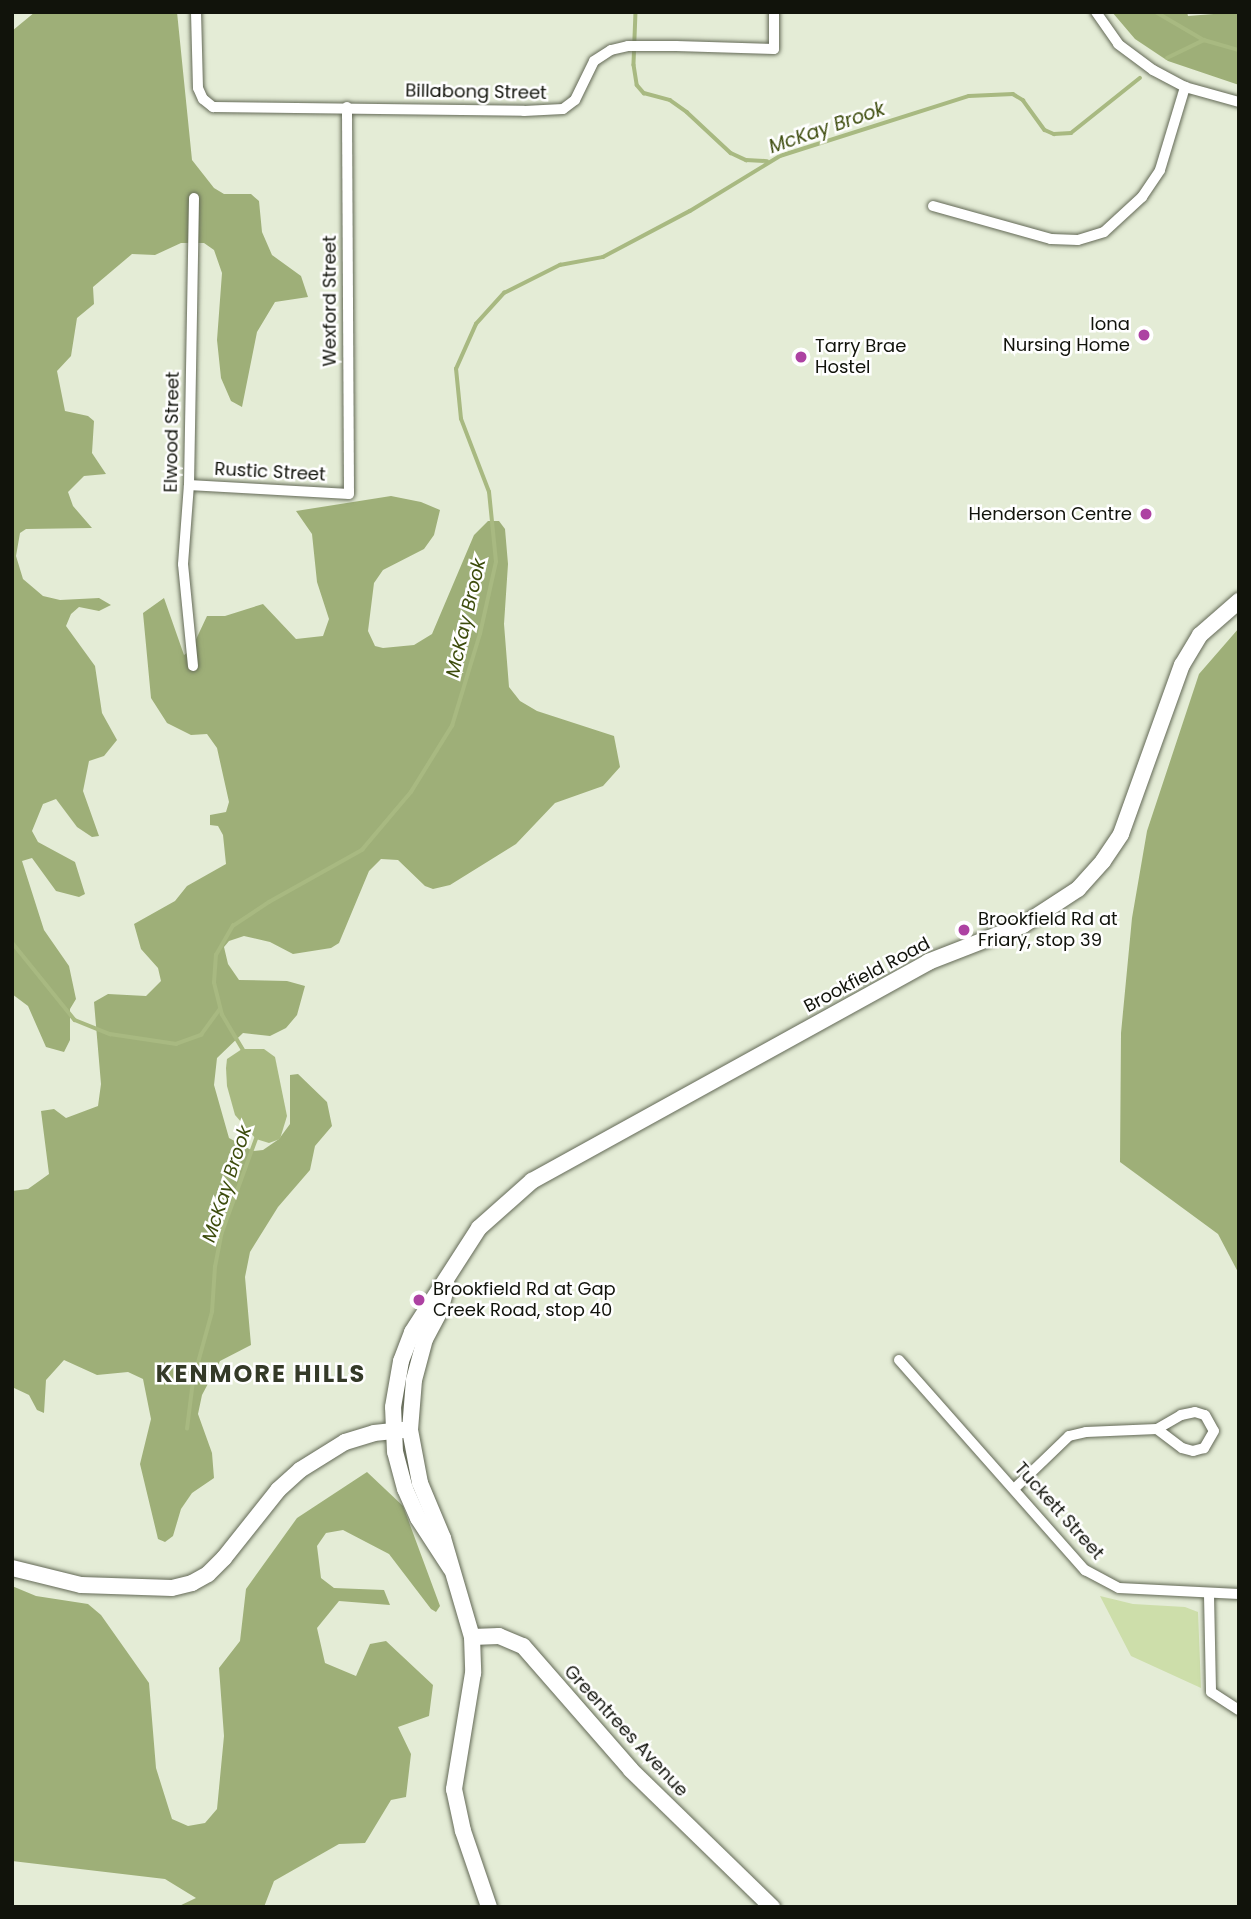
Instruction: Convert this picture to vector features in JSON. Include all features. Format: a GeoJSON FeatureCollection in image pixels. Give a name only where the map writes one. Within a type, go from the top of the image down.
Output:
{"type":"FeatureCollection","features":[{"type":"Feature","properties":{"kind":"main road","name":"Brookfield Road"},"geometry":{"type":"LineString","coordinates":[[489,1907],[470,1854],[454,1789],[473,1673],[472,1637],[465,1606],[451,1569],[418,1518],[399,1469],[402,1430],[394,1394],[401,1361],[412,1332],[479,1228],[532,1181],[918,968],[1023,925],[1078,889],[1121,834],[1182,665],[1200,635],[1239,601]]}},
{"type":"Feature","properties":{"kind":"main road"},"geometry":{"type":"LineString","coordinates":[[12,1569],[81,1585],[172,1588],[192,1583],[208,1574],[224,1558],[278,1490],[300,1470],[345,1442],[402,1430]]}},
{"type":"Feature","properties":{"kind":"main road","name":"Greentrees Avenue"},"geometry":{"type":"LineString","coordinates":[[472,1637],[499,1636],[523,1646],[631,1770],[772,1907]]}},
{"type":"Feature","properties":{"kind":"street","name":"Billabong Street"},"geometry":{"type":"LineString","coordinates":[[196,12],[198,88],[203,99],[214,107],[563,109],[575,100],[594,61],[611,50],[664,46],[774,49],[774,12]]}},
{"type":"Feature","properties":{"kind":"street"},"geometry":{"type":"LineString","coordinates":[[1096,12],[1118,44],[1153,71],[1185,87],[1239,102]]}},
{"type":"Feature","properties":{"kind":"street"},"geometry":{"type":"LineString","coordinates":[[933,206],[1051,239],[1077,240],[1104,232],[1142,197],[1160,170],[1185,87]]}},
{"type":"Feature","properties":{"kind":"street","name":"Wexford Street"},"geometry":{"type":"LineString","coordinates":[[346,107],[349,494]]}},
{"type":"Feature","properties":{"kind":"street","name":"Elwood Street"},"geometry":{"type":"LineString","coordinates":[[193,666],[183,564],[189,485],[194,198]]}},
{"type":"Feature","properties":{"kind":"street","name":"Rustic Street"},"geometry":{"type":"LineString","coordinates":[[189,485],[349,494]]}},
{"type":"Feature","properties":{"kind":"street","name":"Tuckett Street"},"geometry":{"type":"LineString","coordinates":[[899,1360],[1085,1570],[1119,1588],[1209,1595],[1239,1594]]}},
{"type":"Feature","properties":{"kind":"street"},"geometry":{"type":"LineString","coordinates":[[1015,1488],[1069,1436],[1086,1432],[1157,1429],[1181,1415],[1195,1412],[1205,1415],[1214,1432],[1204,1448],[1194,1451],[1182,1448],[1157,1429]]}},
{"type":"Feature","properties":{"kind":"street"},"geometry":{"type":"LineString","coordinates":[[1209,1595],[1211,1692],[1239,1710]]}},
{"type":"Feature","properties":{"kind":"shaded area"},"geometry":{"type":"Polygon","coordinates":[[[35,12],[177,12],[192,160],[214,188],[224,194],[251,194],[259,201],[262,232],[272,255],[301,276],[308,297],[275,302],[257,332],[242,407],[231,401],[221,378],[217,340],[222,273],[214,250],[204,243],[181,243],[155,255],[132,254],[93,287],[94,304],[77,318],[71,356],[57,371],[65,411],[88,416],[94,421],[92,453],[106,474],[84,476],[68,492],[73,506],[92,528],[26,529],[20,533],[16,556],[23,579],[43,596],[60,600],[99,598],[111,605],[99,611],[79,607],[71,614],[66,626],[95,666],[102,713],[117,740],[104,756],[89,761],[83,791],[99,836],[92,837],[77,827],[56,799],[43,804],[32,831],[38,842],[75,862],[85,894],[79,897],[56,891],[32,858],[22,861],[44,930],[69,966],[76,999],[70,1009],[70,1040],[64,1052],[46,1047],[28,1006],[12,994],[12,31],[35,12]]]}},
{"type":"Feature","properties":{"kind":"shaded area"},"geometry":{"type":"Polygon","coordinates":[[[1112,12],[1187,12],[1188,16],[1239,12],[1239,85],[1168,61],[1135,39],[1112,12]]]}},
{"type":"Feature","properties":{"kind":"shaded area"},"geometry":{"type":"Polygon","coordinates":[[[391,496],[421,502],[440,510],[434,535],[424,549],[383,570],[374,583],[368,631],[375,646],[383,648],[414,645],[432,634],[474,535],[488,521],[499,521],[505,529],[508,564],[504,624],[509,687],[520,701],[537,711],[614,736],[620,767],[603,786],[555,803],[516,844],[450,885],[433,889],[425,886],[398,860],[381,859],[369,871],[339,943],[331,948],[293,954],[270,942],[244,936],[229,941],[224,947],[228,964],[239,980],[287,981],[305,986],[297,1015],[286,1028],[270,1036],[243,1033],[217,1058],[214,1085],[229,1138],[253,1151],[263,1150],[279,1139],[290,1124],[290,1075],[298,1074],[327,1102],[332,1126],[315,1146],[310,1170],[278,1207],[250,1252],[245,1277],[251,1345],[220,1361],[202,1395],[198,1414],[212,1453],[214,1478],[192,1493],[181,1509],[173,1536],[165,1542],[158,1539],[140,1464],[151,1419],[143,1379],[128,1372],[97,1375],[64,1360],[46,1380],[44,1413],[37,1410],[29,1395],[12,1387],[12,1191],[28,1189],[49,1174],[41,1111],[54,1109],[66,1118],[98,1106],[101,1084],[94,1002],[108,994],[146,996],[161,981],[158,968],[141,949],[134,924],[175,901],[187,886],[226,864],[223,835],[218,826],[210,825],[210,815],[226,812],[229,802],[217,748],[207,734],[191,735],[167,723],[151,698],[143,613],[164,598],[184,655],[191,650],[207,616],[225,616],[263,604],[296,639],[323,636],[329,619],[317,582],[312,534],[296,511],[391,496]]]}},
{"type":"Feature","properties":{"kind":"shaded area"},"geometry":{"type":"Polygon","coordinates":[[[1239,628],[1239,1274],[1218,1234],[1120,1162],[1121,1033],[1132,918],[1147,831],[1199,674],[1239,628]]]}},
{"type":"Feature","properties":{"kind":"shaded area"},"geometry":{"type":"Polygon","coordinates":[[[242,1049],[264,1049],[275,1057],[287,1116],[280,1139],[269,1143],[256,1139],[235,1115],[227,1086],[226,1068],[227,1059],[242,1049]]]}},
{"type":"Feature","properties":{"kind":"shaded area"},"geometry":{"type":"Polygon","coordinates":[[[367,1472],[403,1506],[440,1606],[436,1612],[431,1609],[389,1554],[343,1530],[326,1533],[317,1546],[321,1578],[334,1588],[384,1590],[390,1605],[339,1601],[317,1628],[325,1663],[356,1676],[370,1644],[386,1641],[433,1685],[429,1716],[398,1727],[411,1754],[406,1797],[391,1800],[365,1843],[339,1844],[274,1881],[264,1907],[177,1907],[196,1898],[165,1879],[12,1861],[12,1586],[36,1596],[88,1604],[101,1615],[149,1683],[156,1768],[172,1819],[188,1826],[205,1823],[217,1809],[224,1736],[219,1668],[240,1641],[246,1589],[297,1518],[367,1472]]]}},
{"type":"Feature","properties":{"kind":"shaded area"},"geometry":{"type":"Polygon","coordinates":[[[1100,1596],[1133,1604],[1185,1607],[1198,1612],[1201,1688],[1131,1656],[1100,1596]]]}},
{"type":"Feature","properties":{"kind":"waterway"},"geometry":{"type":"LineString","coordinates":[[636,12],[634,65],[637,85],[644,93],[670,100],[731,153],[746,160],[767,161]]}},
{"type":"Feature","properties":{"kind":"waterway"},"geometry":{"type":"LineString","coordinates":[[1156,12],[1204,40],[1239,50]]}},
{"type":"Feature","properties":{"kind":"waterway","name":"McKay Brook"},"geometry":{"type":"LineString","coordinates":[[1167,58],[1204,40]]}},
{"type":"Feature","properties":{"kind":"waterway","name":"McKay Brook"},"geometry":{"type":"LineString","coordinates":[[244,1052],[222,1015],[214,983],[216,955],[233,926],[269,902],[362,850],[411,792],[452,726],[480,634],[496,562],[489,492],[461,419],[456,369],[476,324],[504,293],[560,265],[603,257],[690,211],[780,156],[969,96],[1013,94],[1023,100],[1045,130],[1054,134],[1071,133],[1140,78]]}},
{"type":"Feature","properties":{"kind":"waterway"},"geometry":{"type":"LineString","coordinates":[[12,942],[75,1020],[110,1034],[176,1044],[201,1035],[220,1009]]}},
{"type":"Feature","properties":{"kind":"waterway","name":"McKay Brook"},"geometry":{"type":"LineString","coordinates":[[187,1429],[193,1381],[212,1312],[215,1267],[221,1235],[257,1136]]}},
{"type":"Feature","properties":{"kind":"place","name":"Iona Nursing Home"},"geometry":{"type":"Point","coordinates":[1144,335]}},
{"type":"Feature","properties":{"kind":"place","name":"Tarry Brae Hostel"},"geometry":{"type":"Point","coordinates":[801,357]}},
{"type":"Feature","properties":{"kind":"place","name":"Henderson Centre"},"geometry":{"type":"Point","coordinates":[1146,514]}},
{"type":"Feature","properties":{"kind":"place","name":"Brookfield Rd at Friary, stop 39"},"geometry":{"type":"Point","coordinates":[964,930]}},
{"type":"Feature","properties":{"kind":"place","name":"Brookfield Rd at Gap Creek Road, stop 40"},"geometry":{"type":"Point","coordinates":[419,1300]}},
{"type":"Feature","properties":{"kind":"district","name":"KENMORE HILLS"},"geometry":{"type":"Point","coordinates":[261,1374]}}]}
